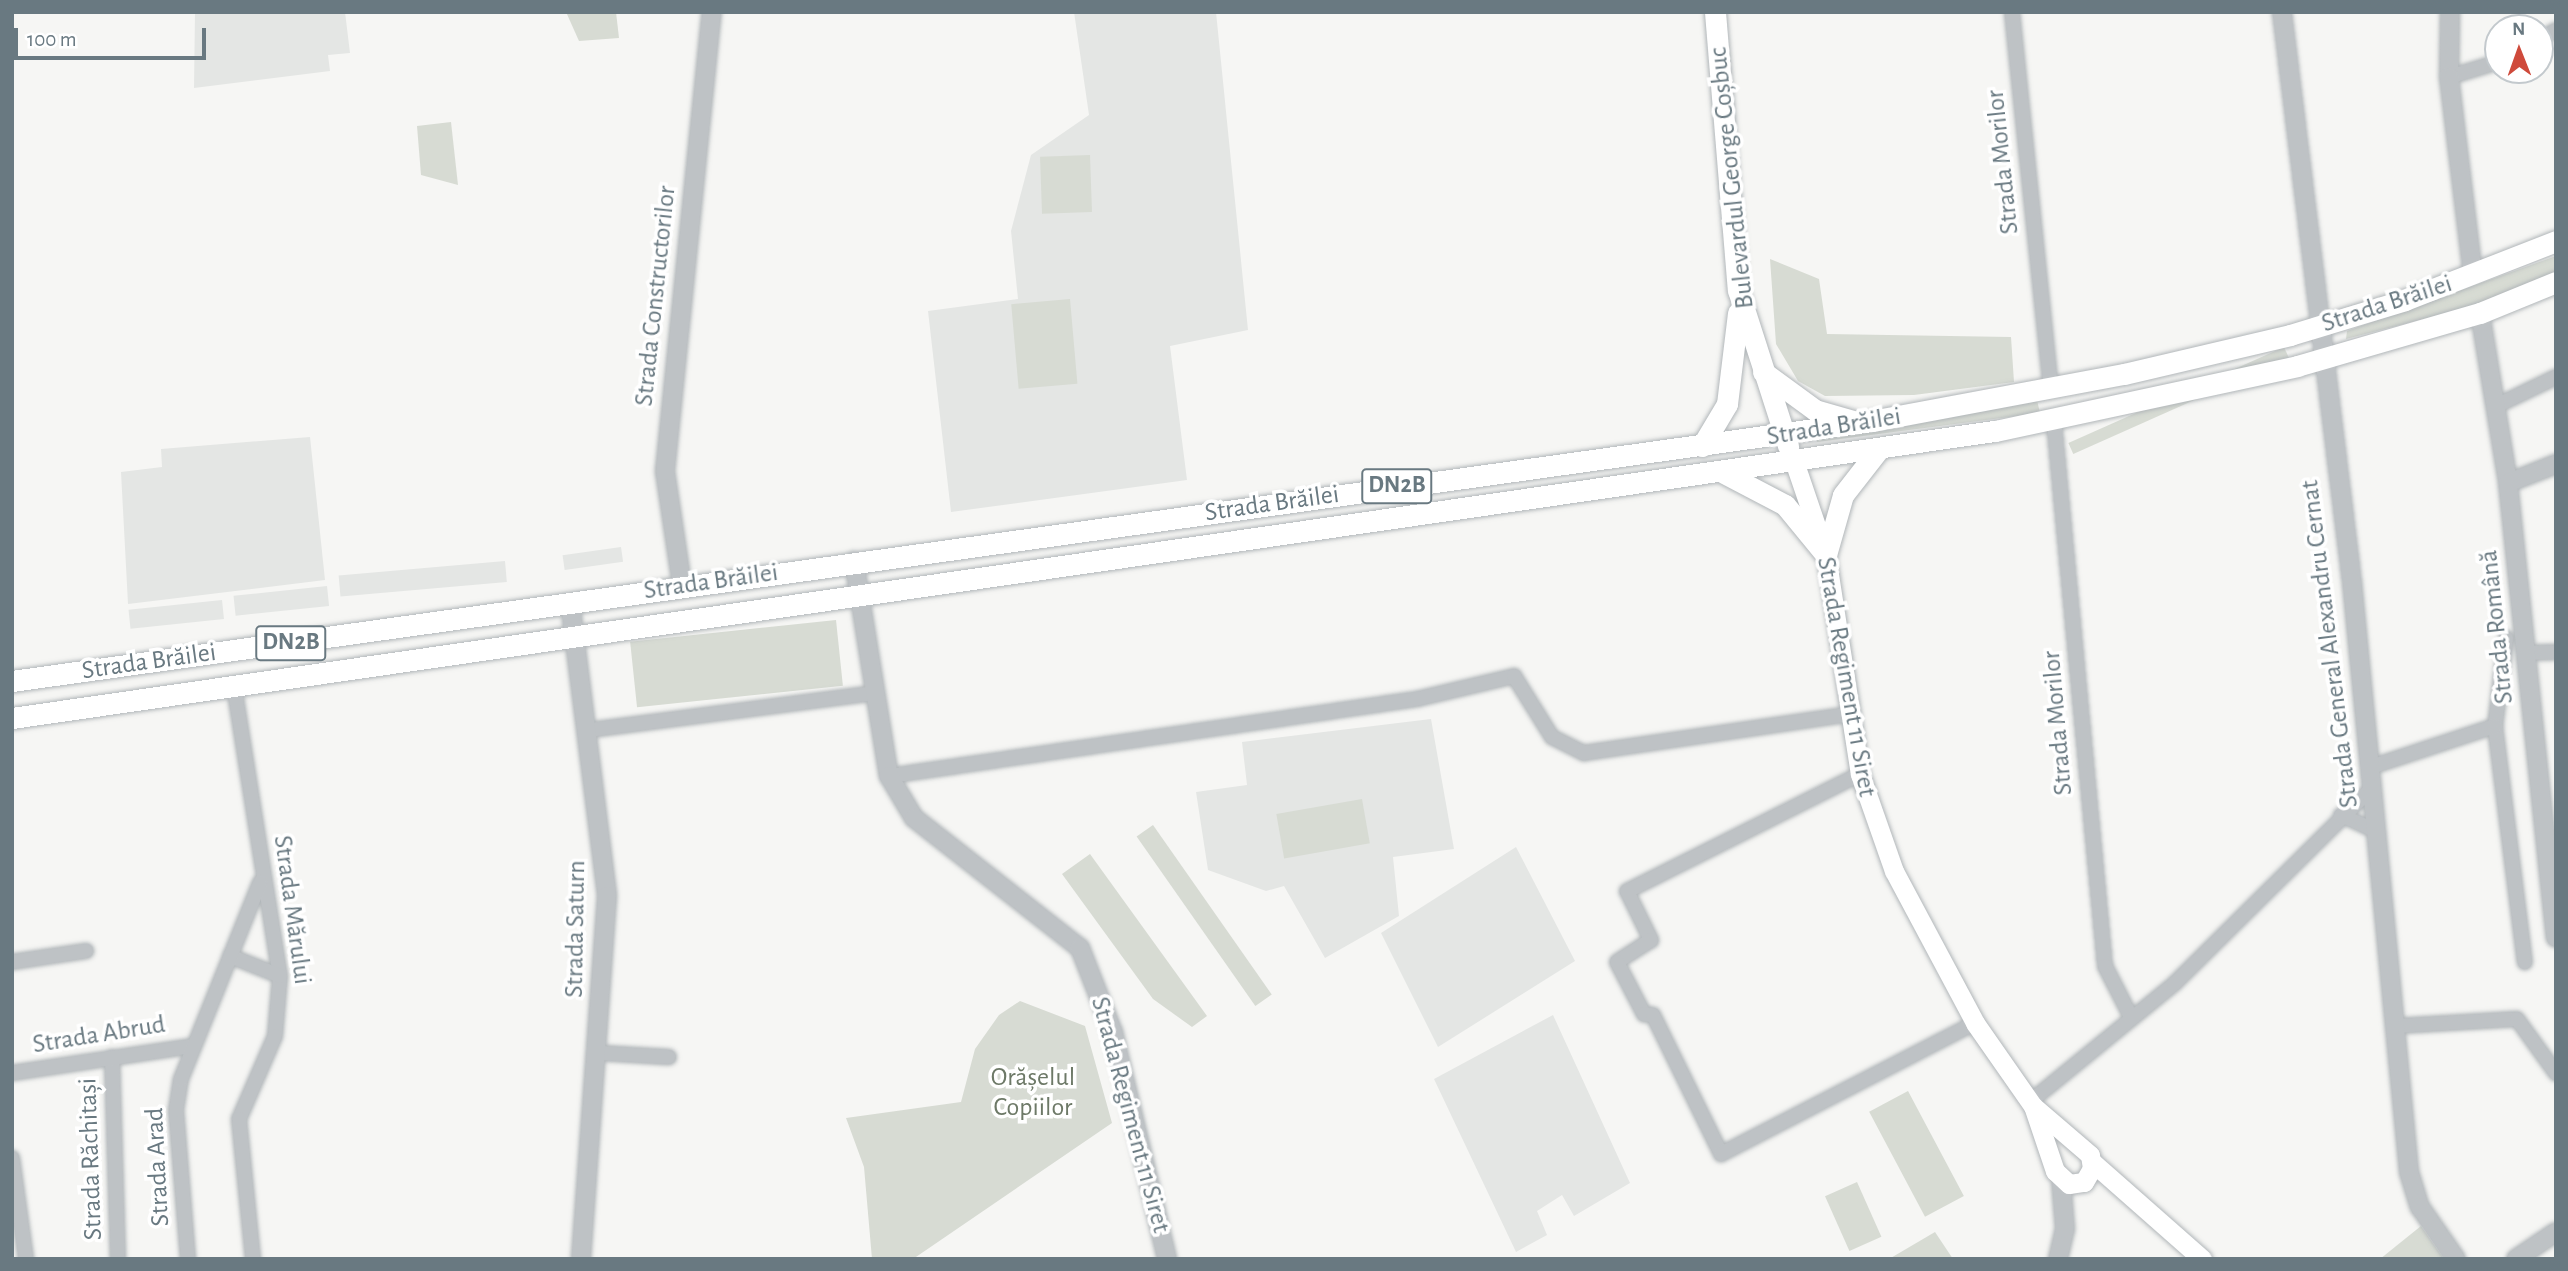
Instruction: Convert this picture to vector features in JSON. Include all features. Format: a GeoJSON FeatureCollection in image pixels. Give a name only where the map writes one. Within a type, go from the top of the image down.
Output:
{"type":"FeatureCollection","features":[{"type":"Feature","properties":{"kind":"main road","name":"Bulevardul George Coșbuc"},"geometry":{"type":"LineString","coordinates":[[1715,12],[1738,290],[1758,367],[1794,461]]}},
{"type":"Feature","properties":{"kind":"main road","name":"Strada Brăilei"},"geometry":{"type":"LineString","coordinates":[[12,681],[854,561],[1872,421],[2051,389],[2319,326],[2473,275],[2556,241]]}},
{"type":"Feature","properties":{"kind":"main road","name":"Strada Brăilei"},"geometry":{"type":"LineString","coordinates":[[12,718],[860,594],[1724,472],[2054,421],[2322,359],[2480,313],[2556,282]]}},
{"type":"Feature","properties":{"kind":"main road"},"geometry":{"type":"LineString","coordinates":[[1702,446],[1727,404],[1738,290]]}},
{"type":"Feature","properties":{"kind":"main road"},"geometry":{"type":"LineString","coordinates":[[1758,367],[1815,410],[1872,421]]}},
{"type":"Feature","properties":{"kind":"main road"},"geometry":{"type":"LineString","coordinates":[[1826,555],[1843,495],[1880,449]]}},
{"type":"Feature","properties":{"kind":"main road","name":"Strada Regiment 11 Siret"},"geometry":{"type":"LineString","coordinates":[[1794,461],[1826,555],[1860,774],[1894,871],[1975,1023],[2032,1103],[2073,1146],[2202,1259]]}},
{"type":"Feature","properties":{"kind":"main road"},"geometry":{"type":"LineString","coordinates":[[1724,472],[1784,505],[1826,555]]}},
{"type":"Feature","properties":{"kind":"main road","name":"Strada Regiment 11 Siret"},"geometry":{"type":"LineString","coordinates":[[2032,1103],[2069,1177]]}},
{"type":"Feature","properties":{"kind":"main road"},"geometry":{"type":"LineString","coordinates":[[2069,1177],[2073,1146]]}},
{"type":"Feature","properties":{"kind":"main road"},"geometry":{"type":"LineString","coordinates":[[2069,1177],[2092,1163]]}},
{"type":"Feature","properties":{"kind":"main road"},"geometry":{"type":"LineString","coordinates":[[2069,1177],[2127,1194]]}},
{"type":"Feature","properties":{"kind":"street","name":"Strada Constructorilor"},"geometry":{"type":"LineString","coordinates":[[682,586],[666,471],[712,12]]}},
{"type":"Feature","properties":{"kind":"street","name":"Strada Morilor"},"geometry":{"type":"LineString","coordinates":[[2012,12],[2051,389]]}},
{"type":"Feature","properties":{"kind":"street","name":"Strada General Alexandru Cernat"},"geometry":{"type":"LineString","coordinates":[[2282,12],[2371,766],[2414,1195],[2456,1259]]}},
{"type":"Feature","properties":{"kind":"street"},"geometry":{"type":"LineString","coordinates":[[2450,12],[2449,77],[2473,275]]}},
{"type":"Feature","properties":{"kind":"street"},"geometry":{"type":"LineString","coordinates":[[2449,77],[2484,66]]}},
{"type":"Feature","properties":{"kind":"street","name":"Strada Română"},"geometry":{"type":"LineString","coordinates":[[2480,313],[2508,483],[2556,937]]}},
{"type":"Feature","properties":{"kind":"street"},"geometry":{"type":"LineString","coordinates":[[2496,406],[2556,377]]}},
{"type":"Feature","properties":{"kind":"street","name":"Strada Morilor"},"geometry":{"type":"LineString","coordinates":[[2054,421],[2105,966],[2130,1016]]}},
{"type":"Feature","properties":{"kind":"street"},"geometry":{"type":"LineString","coordinates":[[2508,483],[2556,464]]}},
{"type":"Feature","properties":{"kind":"street","name":"Strada Regiment 11 Siret"},"geometry":{"type":"LineString","coordinates":[[854,561],[873,693],[889,776],[914,818],[1080,948],[1113,1032],[1167,1259]]}},
{"type":"Feature","properties":{"kind":"street","name":"Strada Saturn"},"geometry":{"type":"LineString","coordinates":[[570,603],[590,730],[607,896],[599,1052],[581,1259]]}},
{"type":"Feature","properties":{"kind":"street","name":"Strada Română"},"geometry":{"type":"LineString","coordinates":[[2506,638],[2495,726],[2525,962]]}},
{"type":"Feature","properties":{"kind":"street"},"geometry":{"type":"LineString","coordinates":[[2526,653],[2556,652]]}},
{"type":"Feature","properties":{"kind":"street"},"geometry":{"type":"LineString","coordinates":[[889,776],[1417,699],[1514,676],[1552,737],[1584,752],[1850,713]]}},
{"type":"Feature","properties":{"kind":"street","name":"Strada Mărului"},"geometry":{"type":"LineString","coordinates":[[234,686],[279,976],[275,1036],[239,1119],[253,1259]]}},
{"type":"Feature","properties":{"kind":"street"},"geometry":{"type":"LineString","coordinates":[[590,730],[873,693]]}},
{"type":"Feature","properties":{"kind":"street"},"geometry":{"type":"LineString","coordinates":[[2371,766],[2495,726]]}},
{"type":"Feature","properties":{"kind":"street"},"geometry":{"type":"LineString","coordinates":[[1860,774],[1626,891],[1651,940],[1617,962],[1644,1014],[1653,1015],[1721,1154],[1975,1023]]}},
{"type":"Feature","properties":{"kind":"street"},"geometry":{"type":"LineString","coordinates":[[2032,1103],[2130,1016],[2174,984],[2341,815],[2373,787]]}},
{"type":"Feature","properties":{"kind":"street"},"geometry":{"type":"LineString","coordinates":[[2341,815],[2378,832]]}},
{"type":"Feature","properties":{"kind":"street","name":"Strada Arad"},"geometry":{"type":"LineString","coordinates":[[188,1259],[176,1110],[193,1046],[262,877]]}},
{"type":"Feature","properties":{"kind":"street"},"geometry":{"type":"LineString","coordinates":[[12,962],[86,951]]}},
{"type":"Feature","properties":{"kind":"street"},"geometry":{"type":"LineString","coordinates":[[230,956],[279,976]]}},
{"type":"Feature","properties":{"kind":"street"},"geometry":{"type":"LineString","coordinates":[[2397,1026],[2517,1019],[2556,1073]]}},
{"type":"Feature","properties":{"kind":"street","name":"Strada Abrud"},"geometry":{"type":"LineString","coordinates":[[12,1073],[193,1046]]}},
{"type":"Feature","properties":{"kind":"street"},"geometry":{"type":"LineString","coordinates":[[599,1052],[669,1057]]}},
{"type":"Feature","properties":{"kind":"street","name":"Strada Răchitași"},"geometry":{"type":"LineString","coordinates":[[112,1057],[118,1259]]}},
{"type":"Feature","properties":{"kind":"street"},"geometry":{"type":"LineString","coordinates":[[12,1158],[26,1259]]}},
{"type":"Feature","properties":{"kind":"street"},"geometry":{"type":"LineString","coordinates":[[2058,1259],[2069,1177]]}},
{"type":"Feature","properties":{"kind":"street"},"geometry":{"type":"LineString","coordinates":[[2516,1259],[2556,1232]]}},
{"type":"Feature","properties":{"kind":"shaded area"},"geometry":{"type":"Polygon","coordinates":[[[195,12],[345,12],[350,53],[328,55],[330,71],[194,88],[195,12]]]}},
{"type":"Feature","properties":{"kind":"shaded area"},"geometry":{"type":"Polygon","coordinates":[[[1074,12],[1216,12],[1248,330],[1170,346],[1187,480],[951,512],[928,311],[1018,299],[1011,231],[1031,155],[1089,115],[1074,12]]]}},
{"type":"Feature","properties":{"kind":"shaded area"},"geometry":{"type":"Polygon","coordinates":[[[310,437],[325,580],[128,604],[121,472],[162,467],[161,449],[310,437]]]}},
{"type":"Feature","properties":{"kind":"shaded area"},"geometry":{"type":"Polygon","coordinates":[[[621,547],[623,562],[565,570],[563,555],[621,547]]]}},
{"type":"Feature","properties":{"kind":"shaded area"},"geometry":{"type":"Polygon","coordinates":[[[505,561],[507,582],[340,596],[339,576],[505,561]]]}},
{"type":"Feature","properties":{"kind":"shaded area"},"geometry":{"type":"Polygon","coordinates":[[[327,586],[329,606],[236,616],[234,596],[327,586]]]}},
{"type":"Feature","properties":{"kind":"shaded area"},"geometry":{"type":"Polygon","coordinates":[[[222,600],[224,619],[131,629],[129,610],[222,600]]]}},
{"type":"Feature","properties":{"kind":"shaded area"},"geometry":{"type":"Polygon","coordinates":[[[1431,719],[1454,849],[1393,857],[1399,916],[1325,958],[1284,886],[1266,891],[1208,870],[1196,792],[1247,785],[1242,742],[1431,719]]]}},
{"type":"Feature","properties":{"kind":"shaded area"},"geometry":{"type":"Polygon","coordinates":[[[1516,847],[1575,961],[1438,1047],[1381,933],[1516,847]]]}},
{"type":"Feature","properties":{"kind":"shaded area"},"geometry":{"type":"Polygon","coordinates":[[[1553,1015],[1630,1183],[1574,1216],[1562,1195],[1537,1211],[1547,1235],[1516,1252],[1434,1079],[1553,1015]]]}},
{"type":"Feature","properties":{"kind":"green space"},"geometry":{"type":"Polygon","coordinates":[[[566,12],[616,12],[619,38],[579,41],[566,12]]]}},
{"type":"Feature","properties":{"kind":"green space"},"geometry":{"type":"Polygon","coordinates":[[[451,122],[458,185],[421,175],[417,126],[451,122]]]}},
{"type":"Feature","properties":{"kind":"green space"},"geometry":{"type":"Polygon","coordinates":[[[1090,155],[1092,212],[1042,214],[1040,157],[1090,155]]]}},
{"type":"Feature","properties":{"kind":"green space"},"geometry":{"type":"Polygon","coordinates":[[[2556,256],[2556,273],[2470,307],[2346,339],[2347,331],[2556,256]]]}},
{"type":"Feature","properties":{"kind":"green space"},"geometry":{"type":"Polygon","coordinates":[[[1770,259],[1819,279],[1827,334],[2011,337],[2014,382],[1914,395],[1825,396],[1798,381],[1776,344],[1770,259]]]}},
{"type":"Feature","properties":{"kind":"green space"},"geometry":{"type":"Polygon","coordinates":[[[1070,299],[1077,384],[1019,389],[1011,304],[1070,299]]]}},
{"type":"Feature","properties":{"kind":"green space"},"geometry":{"type":"Polygon","coordinates":[[[2284,347],[2289,358],[2073,454],[2068,443],[2284,347]]]}},
{"type":"Feature","properties":{"kind":"green space"},"geometry":{"type":"Polygon","coordinates":[[[2037,400],[2040,413],[1817,442],[1817,439],[2037,400]]]}},
{"type":"Feature","properties":{"kind":"green space"},"geometry":{"type":"Polygon","coordinates":[[[836,620],[843,686],[637,707],[630,642],[836,620]]]}},
{"type":"Feature","properties":{"kind":"green space"},"geometry":{"type":"Polygon","coordinates":[[[1362,799],[1370,843],[1284,858],[1276,814],[1362,799]]]}},
{"type":"Feature","properties":{"kind":"green space"},"geometry":{"type":"Polygon","coordinates":[[[1153,825],[1272,995],[1255,1006],[1137,836],[1153,825]]]}},
{"type":"Feature","properties":{"kind":"green space"},"geometry":{"type":"Polygon","coordinates":[[[1090,854],[1207,1016],[1192,1027],[1153,999],[1062,874],[1090,854]]]}},
{"type":"Feature","properties":{"kind":"green space","name":"Orășelul Copiilor"},"geometry":{"type":"Polygon","coordinates":[[[1020,1001],[1085,1026],[1112,1123],[913,1259],[872,1259],[864,1167],[846,1118],[961,1102],[975,1049],[999,1015],[1020,1001]]]}},
{"type":"Feature","properties":{"kind":"green space"},"geometry":{"type":"Polygon","coordinates":[[[1908,1091],[1964,1196],[1925,1217],[1869,1112],[1908,1091]]]}},
{"type":"Feature","properties":{"kind":"green space"},"geometry":{"type":"Polygon","coordinates":[[[1857,1182],[1881,1237],[1849,1251],[1825,1196],[1857,1182]]]}},
{"type":"Feature","properties":{"kind":"green space"},"geometry":{"type":"Polygon","coordinates":[[[2421,1226],[2444,1259],[2380,1259],[2421,1226]]]}},
{"type":"Feature","properties":{"kind":"green space"},"geometry":{"type":"Polygon","coordinates":[[[1935,1232],[1953,1259],[1889,1259],[1935,1232]]]}}]}
